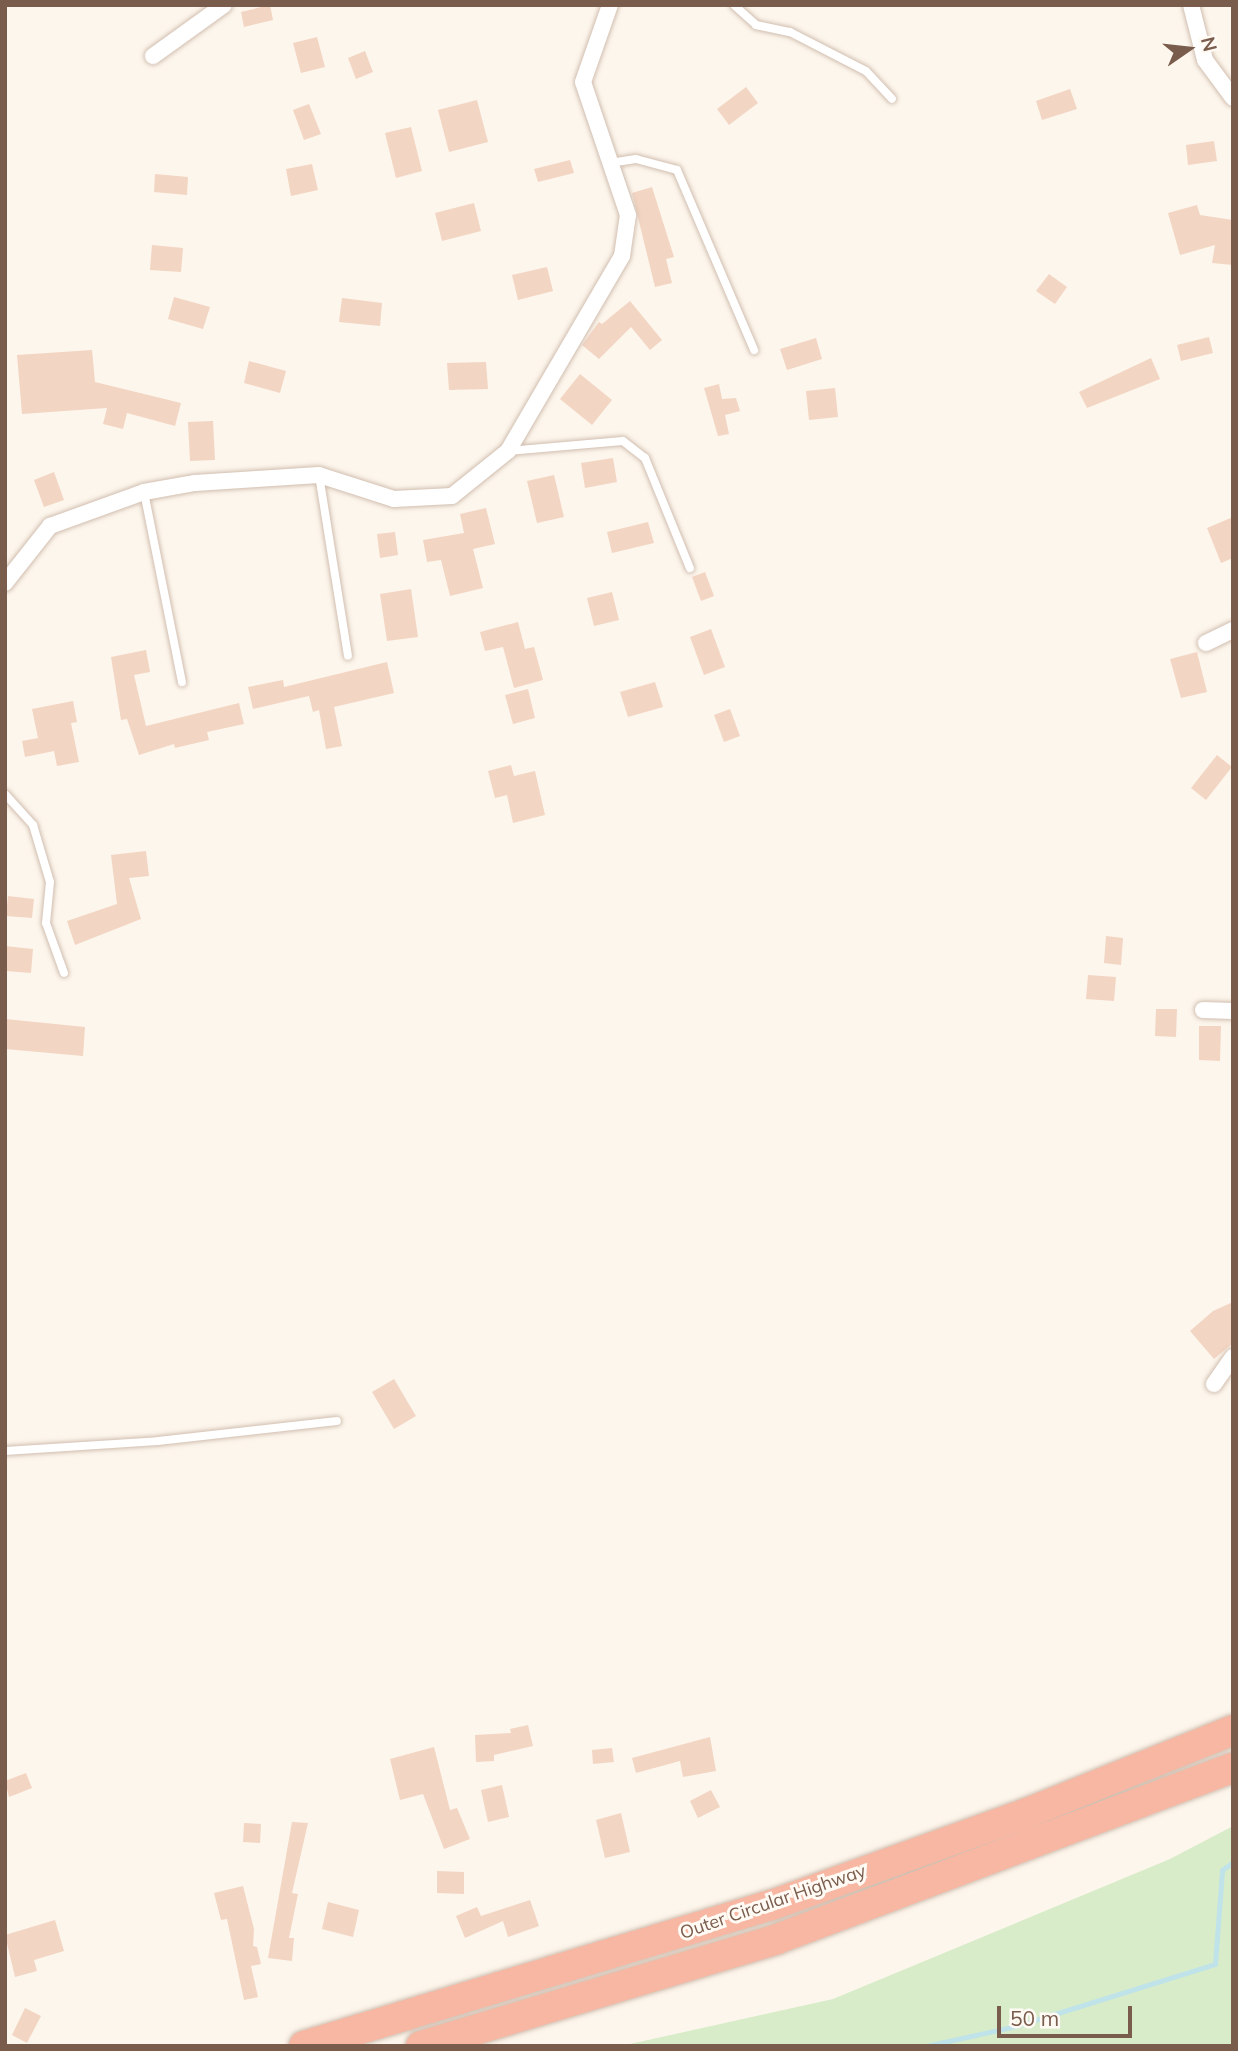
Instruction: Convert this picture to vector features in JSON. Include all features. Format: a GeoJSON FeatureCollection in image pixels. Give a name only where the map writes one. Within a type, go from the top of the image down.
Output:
{"type":"FeatureCollection","features":[{"type":"Feature","properties":{"kind":"highway","name":"Outer Circular Highway"},"geometry":{"type":"LineString","coordinates":[[304,2046],[769,1906],[1027,1813],[1233,1730]]}},
{"type":"Feature","properties":{"kind":"highway","name":"Outer Circular Highway"},"geometry":{"type":"LineString","coordinates":[[421,2046],[777,1939],[1233,1768]]}},
{"type":"Feature","properties":{"kind":"street"},"geometry":{"type":"LineString","coordinates":[[153,56],[224,5]]}},
{"type":"Feature","properties":{"kind":"street"},"geometry":{"type":"LineString","coordinates":[[5,583],[50,526],[144,492],[195,483],[318,475],[394,499],[452,496],[508,451],[622,256],[628,215],[583,82],[610,5]]}},
{"type":"Feature","properties":{"kind":"street"},"geometry":{"type":"LineString","coordinates":[[1191,5],[1205,60],[1233,98]]}},
{"type":"Feature","properties":{"kind":"street"},"geometry":{"type":"LineString","coordinates":[[1206,643],[1233,630]]}},
{"type":"Feature","properties":{"kind":"street"},"geometry":{"type":"LineString","coordinates":[[1203,1010],[1233,1011]]}},
{"type":"Feature","properties":{"kind":"street"},"geometry":{"type":"LineString","coordinates":[[1214,1384],[1233,1357]]}},
{"type":"Feature","properties":{"kind":"lane"},"geometry":{"type":"LineString","coordinates":[[734,5],[757,25],[790,32],[866,71],[892,99]]}},
{"type":"Feature","properties":{"kind":"lane"},"geometry":{"type":"LineString","coordinates":[[610,163],[636,159],[677,170],[754,350]]}},
{"type":"Feature","properties":{"kind":"lane"},"geometry":{"type":"LineString","coordinates":[[508,451],[623,441],[645,458],[690,568]]}},
{"type":"Feature","properties":{"kind":"lane"},"geometry":{"type":"LineString","coordinates":[[318,475],[348,656]]}},
{"type":"Feature","properties":{"kind":"lane"},"geometry":{"type":"LineString","coordinates":[[144,492],[182,682]]}},
{"type":"Feature","properties":{"kind":"lane"},"geometry":{"type":"LineString","coordinates":[[5,794],[33,825],[50,882],[46,923],[64,973]]}},
{"type":"Feature","properties":{"kind":"lane"},"geometry":{"type":"LineString","coordinates":[[5,1451],[158,1441],[337,1421]]}},
{"type":"Feature","properties":{"kind":"green space"},"geometry":{"type":"Polygon","coordinates":[[[1233,1826],[1233,2046],[621,2046],[833,1999],[1170,1859],[1233,1826]]]}},
{"type":"Feature","properties":{"kind":"building"},"geometry":{"type":"Polygon","coordinates":[[[270,5],[273,20],[244,27],[241,12],[270,5]]]}},
{"type":"Feature","properties":{"kind":"building"},"geometry":{"type":"Polygon","coordinates":[[[317,37],[325,67],[301,73],[293,43],[317,37]]]}},
{"type":"Feature","properties":{"kind":"building"},"geometry":{"type":"Polygon","coordinates":[[[365,51],[373,72],[356,79],[348,58],[365,51]]]}},
{"type":"Feature","properties":{"kind":"building"},"geometry":{"type":"Polygon","coordinates":[[[746,87],[758,103],[729,125],[717,109],[746,87]]]}},
{"type":"Feature","properties":{"kind":"building"},"geometry":{"type":"Polygon","coordinates":[[[1070,89],[1077,109],[1042,120],[1036,101],[1070,89]]]}},
{"type":"Feature","properties":{"kind":"building"},"geometry":{"type":"Polygon","coordinates":[[[477,100],[488,142],[449,152],[438,110],[477,100]]]}},
{"type":"Feature","properties":{"kind":"building"},"geometry":{"type":"Polygon","coordinates":[[[309,104],[321,134],[304,140],[293,110],[309,104]]]}},
{"type":"Feature","properties":{"kind":"building"},"geometry":{"type":"Polygon","coordinates":[[[411,127],[422,171],[396,178],[385,133],[411,127]]]}},
{"type":"Feature","properties":{"kind":"building"},"geometry":{"type":"Polygon","coordinates":[[[1214,141],[1217,161],[1188,165],[1186,145],[1214,141]]]}},
{"type":"Feature","properties":{"kind":"building"},"geometry":{"type":"Polygon","coordinates":[[[570,160],[574,173],[538,182],[534,169],[570,160]]]}},
{"type":"Feature","properties":{"kind":"building"},"geometry":{"type":"Polygon","coordinates":[[[312,164],[318,190],[291,196],[286,169],[312,164]]]}},
{"type":"Feature","properties":{"kind":"building"},"geometry":{"type":"Polygon","coordinates":[[[155,174],[188,177],[187,195],[154,192],[155,174]]]}},
{"type":"Feature","properties":{"kind":"building"},"geometry":{"type":"Polygon","coordinates":[[[652,187],[674,257],[666,259],[672,283],[655,287],[632,193],[652,187]]]}},
{"type":"Feature","properties":{"kind":"building"},"geometry":{"type":"Polygon","coordinates":[[[474,203],[481,231],[442,241],[435,213],[474,203]]]}},
{"type":"Feature","properties":{"kind":"building"},"geometry":{"type":"Polygon","coordinates":[[[1197,205],[1200,215],[1233,220],[1233,265],[1212,263],[1215,245],[1180,255],[1168,213],[1197,205]]]}},
{"type":"Feature","properties":{"kind":"building"},"geometry":{"type":"Polygon","coordinates":[[[152,245],[183,248],[181,272],[150,270],[152,245]]]}},
{"type":"Feature","properties":{"kind":"building"},"geometry":{"type":"Polygon","coordinates":[[[547,267],[553,291],[518,300],[512,275],[547,267]]]}},
{"type":"Feature","properties":{"kind":"building"},"geometry":{"type":"Polygon","coordinates":[[[1049,274],[1067,287],[1055,304],[1036,291],[1049,274]]]}},
{"type":"Feature","properties":{"kind":"building"},"geometry":{"type":"Polygon","coordinates":[[[174,297],[210,307],[203,329],[168,319],[174,297]]]}},
{"type":"Feature","properties":{"kind":"building"},"geometry":{"type":"Polygon","coordinates":[[[342,298],[382,303],[380,326],[339,322],[342,298]]]}},
{"type":"Feature","properties":{"kind":"building"},"geometry":{"type":"Polygon","coordinates":[[[630,301],[662,340],[650,350],[631,327],[599,359],[582,345],[599,322],[602,324],[630,301]]]}},
{"type":"Feature","properties":{"kind":"building"},"geometry":{"type":"Polygon","coordinates":[[[1209,337],[1213,353],[1181,361],[1177,345],[1209,337]]]}},
{"type":"Feature","properties":{"kind":"building"},"geometry":{"type":"Polygon","coordinates":[[[816,338],[822,359],[787,370],[780,349],[816,338]]]}},
{"type":"Feature","properties":{"kind":"building"},"geometry":{"type":"Polygon","coordinates":[[[92,350],[95,382],[181,403],[175,426],[127,413],[123,429],[103,424],[107,408],[22,414],[17,355],[92,350]]]}},
{"type":"Feature","properties":{"kind":"building"},"geometry":{"type":"Polygon","coordinates":[[[1151,358],[1160,379],[1087,408],[1079,392],[1151,358]]]}},
{"type":"Feature","properties":{"kind":"building"},"geometry":{"type":"Polygon","coordinates":[[[249,361],[286,371],[280,393],[244,383],[249,361]]]}},
{"type":"Feature","properties":{"kind":"building"},"geometry":{"type":"Polygon","coordinates":[[[486,362],[488,389],[449,390],[447,363],[486,362]]]}},
{"type":"Feature","properties":{"kind":"building"},"geometry":{"type":"Polygon","coordinates":[[[580,374],[612,400],[592,425],[560,399],[580,374]]]}},
{"type":"Feature","properties":{"kind":"building"},"geometry":{"type":"Polygon","coordinates":[[[719,384],[722,399],[736,398],[740,411],[725,415],[729,434],[718,436],[704,388],[719,384]]]}},
{"type":"Feature","properties":{"kind":"building"},"geometry":{"type":"Polygon","coordinates":[[[835,388],[838,417],[809,420],[806,391],[835,388]]]}},
{"type":"Feature","properties":{"kind":"building"},"geometry":{"type":"Polygon","coordinates":[[[213,421],[215,460],[190,461],[188,422],[213,421]]]}},
{"type":"Feature","properties":{"kind":"building"},"geometry":{"type":"Polygon","coordinates":[[[613,458],[617,482],[585,488],[581,463],[613,458]]]}},
{"type":"Feature","properties":{"kind":"building"},"geometry":{"type":"Polygon","coordinates":[[[54,472],[64,500],[44,507],[34,480],[54,472]]]}},
{"type":"Feature","properties":{"kind":"building"},"geometry":{"type":"Polygon","coordinates":[[[554,475],[564,517],[537,523],[527,481],[554,475]]]}},
{"type":"Feature","properties":{"kind":"building"},"geometry":{"type":"Polygon","coordinates":[[[486,508],[495,544],[473,549],[483,588],[450,596],[441,560],[427,562],[423,540],[464,533],[460,514],[486,508]]]}},
{"type":"Feature","properties":{"kind":"building"},"geometry":{"type":"Polygon","coordinates":[[[1233,517],[1233,558],[1221,563],[1207,528],[1233,517]]]}},
{"type":"Feature","properties":{"kind":"building"},"geometry":{"type":"Polygon","coordinates":[[[648,522],[654,543],[612,553],[607,532],[648,522]]]}},
{"type":"Feature","properties":{"kind":"building"},"geometry":{"type":"Polygon","coordinates":[[[395,532],[398,555],[380,558],[377,534],[395,532]]]}},
{"type":"Feature","properties":{"kind":"building"},"geometry":{"type":"Polygon","coordinates":[[[705,572],[714,596],[701,601],[692,577],[705,572]]]}},
{"type":"Feature","properties":{"kind":"building"},"geometry":{"type":"Polygon","coordinates":[[[411,589],[418,637],[387,641],[380,594],[411,589]]]}},
{"type":"Feature","properties":{"kind":"building"},"geometry":{"type":"Polygon","coordinates":[[[612,592],[619,620],[594,626],[587,598],[612,592]]]}},
{"type":"Feature","properties":{"kind":"building"},"geometry":{"type":"Polygon","coordinates":[[[518,622],[525,649],[534,647],[543,680],[514,688],[503,647],[485,651],[480,632],[518,622]]]}},
{"type":"Feature","properties":{"kind":"building"},"geometry":{"type":"Polygon","coordinates":[[[711,629],[725,667],[704,675],[690,637],[711,629]]]}},
{"type":"Feature","properties":{"kind":"building"},"geometry":{"type":"Polygon","coordinates":[[[146,650],[150,672],[134,675],[146,726],[239,703],[244,724],[207,732],[209,740],[175,748],[174,744],[139,755],[127,719],[121,720],[111,657],[146,650]]]}},
{"type":"Feature","properties":{"kind":"building"},"geometry":{"type":"Polygon","coordinates":[[[1197,652],[1207,692],[1181,698],[1170,659],[1197,652]]]}},
{"type":"Feature","properties":{"kind":"building"},"geometry":{"type":"Polygon","coordinates":[[[387,662],[394,693],[334,707],[342,746],[326,749],[319,710],[313,712],[309,696],[253,709],[248,687],[283,680],[284,687],[387,662]]]}},
{"type":"Feature","properties":{"kind":"building"},"geometry":{"type":"Polygon","coordinates":[[[655,682],[663,707],[628,717],[620,692],[655,682]]]}},
{"type":"Feature","properties":{"kind":"building"},"geometry":{"type":"Polygon","coordinates":[[[528,689],[535,718],[513,724],[505,695],[528,689]]]}},
{"type":"Feature","properties":{"kind":"building"},"geometry":{"type":"Polygon","coordinates":[[[73,701],[77,722],[71,723],[79,762],[57,766],[54,751],[25,757],[22,741],[38,738],[32,709],[73,701]]]}},
{"type":"Feature","properties":{"kind":"building"},"geometry":{"type":"Polygon","coordinates":[[[730,709],[740,736],[724,742],[714,715],[730,709]]]}},
{"type":"Feature","properties":{"kind":"building"},"geometry":{"type":"Polygon","coordinates":[[[1217,755],[1232,767],[1206,800],[1191,788],[1217,755]]]}},
{"type":"Feature","properties":{"kind":"building"},"geometry":{"type":"Polygon","coordinates":[[[511,765],[514,776],[535,771],[545,815],[513,823],[507,795],[495,798],[488,771],[511,765]]]}},
{"type":"Feature","properties":{"kind":"building"},"geometry":{"type":"Polygon","coordinates":[[[146,851],[149,876],[129,878],[141,919],[75,945],[67,921],[117,904],[111,855],[146,851]]]}},
{"type":"Feature","properties":{"kind":"building"},"geometry":{"type":"Polygon","coordinates":[[[8,896],[34,899],[32,918],[6,916],[8,896]]]}},
{"type":"Feature","properties":{"kind":"building"},"geometry":{"type":"Polygon","coordinates":[[[1106,936],[1123,938],[1121,965],[1104,963],[1106,936]]]}},
{"type":"Feature","properties":{"kind":"building"},"geometry":{"type":"Polygon","coordinates":[[[5,946],[33,949],[31,973],[5,971],[5,946]]]}},
{"type":"Feature","properties":{"kind":"building"},"geometry":{"type":"Polygon","coordinates":[[[1088,975],[1116,977],[1114,1001],[1086,999],[1088,975]]]}},
{"type":"Feature","properties":{"kind":"building"},"geometry":{"type":"Polygon","coordinates":[[[1156,1009],[1177,1009],[1176,1037],[1155,1036],[1156,1009]]]}},
{"type":"Feature","properties":{"kind":"building"},"geometry":{"type":"Polygon","coordinates":[[[5,1019],[85,1027],[83,1056],[5,1049],[5,1019]]]}},
{"type":"Feature","properties":{"kind":"building"},"geometry":{"type":"Polygon","coordinates":[[[1199,1026],[1221,1026],[1220,1061],[1199,1060],[1199,1026]]]}},
{"type":"Feature","properties":{"kind":"building"},"geometry":{"type":"Polygon","coordinates":[[[1233,1302],[1233,1343],[1214,1359],[1190,1331],[1213,1311],[1233,1302]]]}},
{"type":"Feature","properties":{"kind":"building"},"geometry":{"type":"Polygon","coordinates":[[[394,1379],[416,1416],[394,1429],[372,1392],[394,1379]]]}},
{"type":"Feature","properties":{"kind":"building"},"geometry":{"type":"Polygon","coordinates":[[[528,1725],[533,1746],[494,1755],[494,1761],[476,1762],[475,1735],[511,1733],[510,1729],[528,1725]]]}},
{"type":"Feature","properties":{"kind":"building"},"geometry":{"type":"Polygon","coordinates":[[[710,1737],[716,1771],[683,1777],[680,1761],[636,1773],[632,1758],[710,1737]]]}},
{"type":"Feature","properties":{"kind":"building"},"geometry":{"type":"Polygon","coordinates":[[[434,1747],[450,1810],[457,1808],[470,1839],[444,1849],[423,1794],[400,1800],[390,1759],[434,1747]]]}},
{"type":"Feature","properties":{"kind":"building"},"geometry":{"type":"Polygon","coordinates":[[[612,1748],[614,1762],[593,1764],[592,1750],[612,1748]]]}},
{"type":"Feature","properties":{"kind":"building"},"geometry":{"type":"Polygon","coordinates":[[[26,1773],[32,1788],[9,1797],[5,1781],[26,1773]]]}},
{"type":"Feature","properties":{"kind":"building"},"geometry":{"type":"Polygon","coordinates":[[[502,1785],[509,1817],[488,1822],[481,1790],[502,1785]]]}},
{"type":"Feature","properties":{"kind":"building"},"geometry":{"type":"Polygon","coordinates":[[[711,1790],[720,1807],[698,1818],[690,1801],[711,1790]]]}},
{"type":"Feature","properties":{"kind":"building"},"geometry":{"type":"Polygon","coordinates":[[[621,1813],[630,1852],[605,1858],[596,1820],[621,1813]]]}},
{"type":"Feature","properties":{"kind":"building"},"geometry":{"type":"Polygon","coordinates":[[[292,1822],[308,1823],[292,1893],[298,1894],[289,1938],[294,1938],[292,1961],[268,1958],[292,1822]]]}},
{"type":"Feature","properties":{"kind":"building"},"geometry":{"type":"Polygon","coordinates":[[[244,1823],[261,1824],[260,1843],[243,1842],[244,1823]]]}},
{"type":"Feature","properties":{"kind":"building"},"geometry":{"type":"Polygon","coordinates":[[[437,1871],[464,1872],[464,1894],[437,1893],[437,1871]]]}},
{"type":"Feature","properties":{"kind":"building"},"geometry":{"type":"Polygon","coordinates":[[[243,1886],[254,1929],[253,1946],[257,1947],[261,1964],[251,1966],[258,1997],[244,2000],[227,1919],[221,1920],[214,1893],[243,1886]]]}},
{"type":"Feature","properties":{"kind":"building"},"geometry":{"type":"Polygon","coordinates":[[[530,1900],[539,1926],[508,1937],[503,1921],[465,1938],[456,1916],[477,1907],[481,1916],[530,1900]]]}},
{"type":"Feature","properties":{"kind":"building"},"geometry":{"type":"Polygon","coordinates":[[[328,1902],[359,1910],[353,1937],[322,1929],[328,1902]]]}},
{"type":"Feature","properties":{"kind":"building"},"geometry":{"type":"Polygon","coordinates":[[[55,1920],[64,1951],[34,1960],[37,1971],[15,1977],[5,1935],[55,1920]]]}},
{"type":"Feature","properties":{"kind":"building"},"geometry":{"type":"Polygon","coordinates":[[[25,2008],[41,2016],[27,2043],[12,2035],[25,2008]]]}},
{"type":"Feature","properties":{"kind":"waterway"},"geometry":{"type":"LineString","coordinates":[[926,2046],[1016,2026],[1215,1964],[1222,1870],[1233,1862]]}}]}
